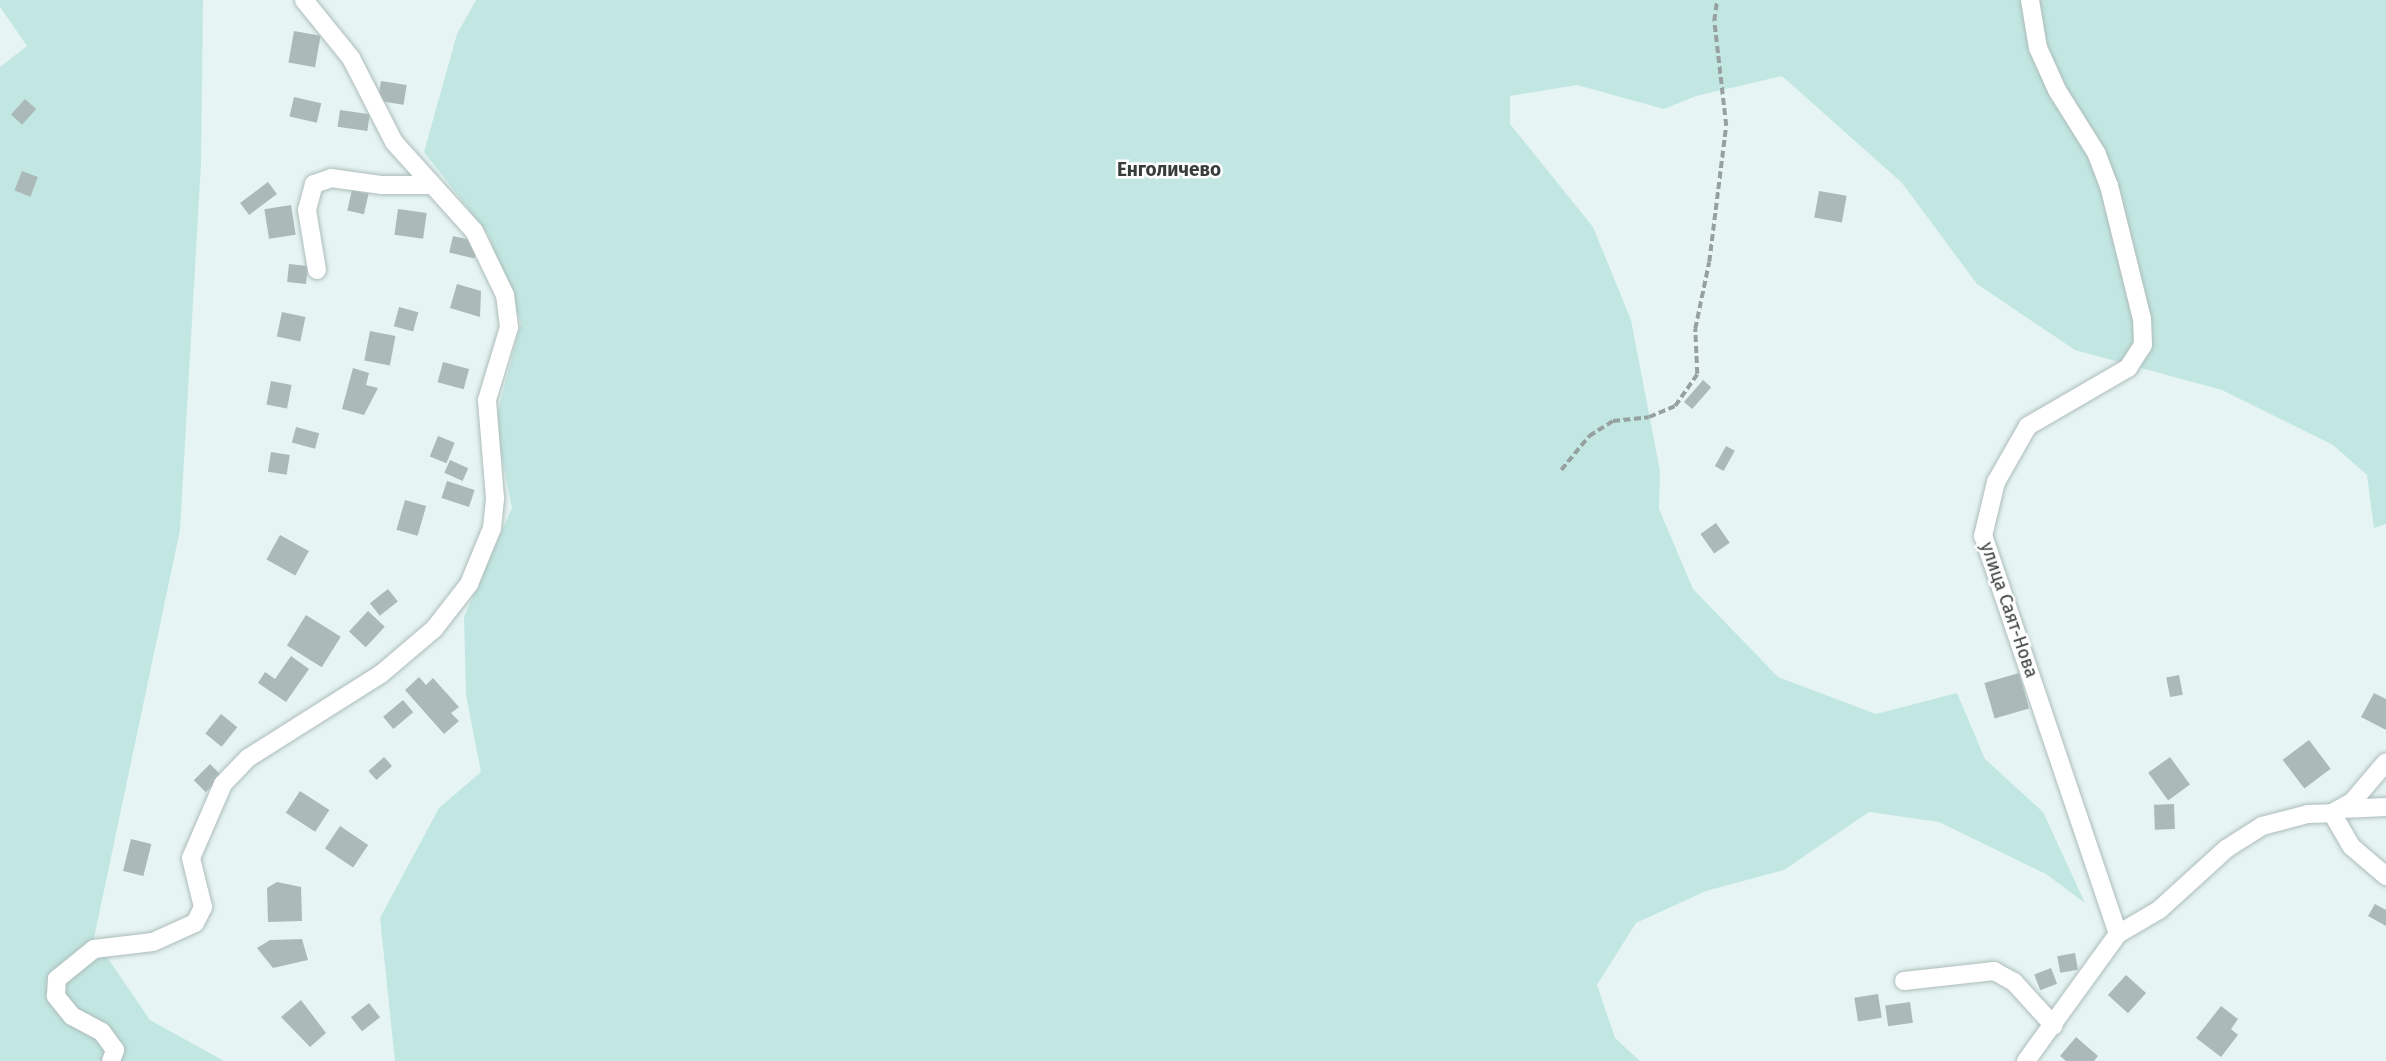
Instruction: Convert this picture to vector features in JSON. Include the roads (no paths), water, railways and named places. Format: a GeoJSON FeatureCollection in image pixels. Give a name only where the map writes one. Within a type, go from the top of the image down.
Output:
{"type":"FeatureCollection","features":[{"type":"Feature","properties":{"kind":"street"},"geometry":{"type":"LineString","coordinates":[[111,1061],[115,1050],[102,1032],[72,1016],[56,996],[57,979],[94,949],[153,942],[195,923],[204,908],[191,858],[223,784],[248,758],[284,738],[382,674],[434,629],[469,584],[492,528],[495,498],[487,400],[509,327],[505,295],[474,231],[394,142],[351,58],[304,0]]}},
{"type":"Feature","properties":{"kind":"street","name":"улица Саят-Нова"},"geometry":{"type":"LineString","coordinates":[[2030,0],[2038,48],[2057,90],[2097,154],[2109,186],[2143,319],[2143,345],[2128,368],[2028,426],[1996,482],[1983,536],[2118,934]]}},
{"type":"Feature","properties":{"kind":"street"},"geometry":{"type":"LineString","coordinates":[[317,270],[307,211],[314,184],[331,178],[381,185],[431,185]]}},
{"type":"Feature","properties":{"kind":"street"},"geometry":{"type":"LineString","coordinates":[[2335,811],[2352,802],[2386,762]]}},
{"type":"Feature","properties":{"kind":"street"},"geometry":{"type":"LineString","coordinates":[[2026,1061],[2054,1026],[2118,934],[2159,910],[2226,849],[2262,826],[2308,814],[2386,807]]}},
{"type":"Feature","properties":{"kind":"street"},"geometry":{"type":"LineString","coordinates":[[2335,811],[2353,847],[2386,876]]}},
{"type":"Feature","properties":{"kind":"street"},"geometry":{"type":"LineString","coordinates":[[1904,981],[1994,971],[2014,982],[2054,1026]]}},
{"type":"Feature","properties":{"kind":"district","name":"Енголичево"},"geometry":{"type":"Point","coordinates":[1169,170]}}]}
